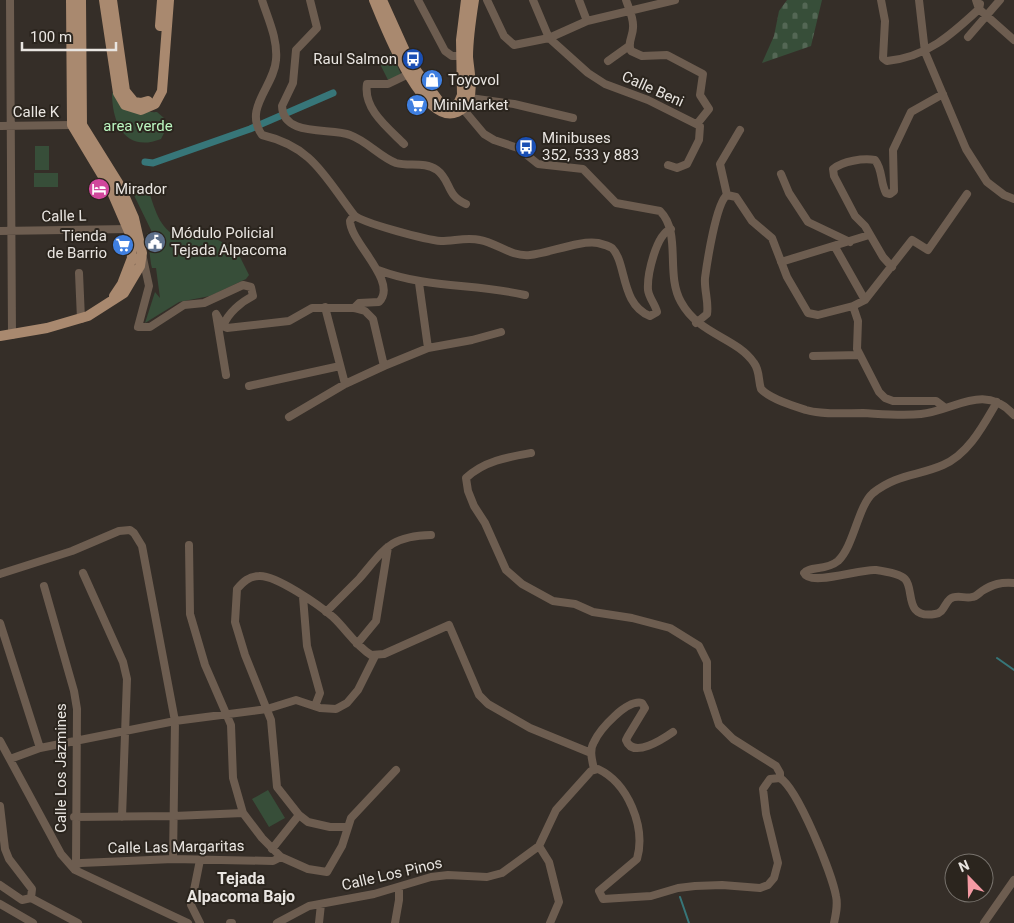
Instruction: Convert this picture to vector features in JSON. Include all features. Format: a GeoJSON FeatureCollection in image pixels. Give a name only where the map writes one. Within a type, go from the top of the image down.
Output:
{"type":"FeatureCollection","features":[{"type":"Feature","properties":{"kind":"main road"},"geometry":{"type":"LineString","coordinates":[[0,336],[81,319],[119,298],[129,287],[138,271],[133,228],[120,186],[77,125],[71,0]]}},
{"type":"Feature","properties":{"kind":"main road"},"geometry":{"type":"LineString","coordinates":[[77,125],[81,0]]}},
{"type":"Feature","properties":{"kind":"main road"},"geometry":{"type":"LineString","coordinates":[[104,0],[116,88],[125,105],[141,110],[155,104],[162,91],[162,0]]}},
{"type":"Feature","properties":{"kind":"main road"},"geometry":{"type":"LineString","coordinates":[[112,0],[124,87],[127,96],[134,102],[145,102],[154,93],[169,0]]}},
{"type":"Feature","properties":{"kind":"main road"},"geometry":{"type":"LineString","coordinates":[[374,0],[399,59],[412,72]]}},
{"type":"Feature","properties":{"kind":"main road"},"geometry":{"type":"LineString","coordinates":[[382,0],[412,72],[431,105],[440,112],[451,114],[470,98],[465,56],[474,0]]}},
{"type":"Feature","properties":{"kind":"main road"},"geometry":{"type":"LineString","coordinates":[[460,106],[465,56],[466,0]]}},
{"type":"Feature","properties":{"kind":"street"},"geometry":{"type":"LineString","coordinates":[[10,0],[6,40],[10,126],[12,335]]}},
{"type":"Feature","properties":{"kind":"street"},"geometry":{"type":"LineString","coordinates":[[262,0],[274,36],[276,59],[274,69],[257,105],[257,128],[262,136],[283,140],[305,154],[316,165],[354,215],[367,223],[441,241],[480,240],[515,254],[529,255],[588,243],[608,246],[615,253],[634,303],[643,313],[650,316],[657,312],[648,290],[649,272],[662,236],[671,229]]}},
{"type":"Feature","properties":{"kind":"street"},"geometry":{"type":"LineString","coordinates":[[310,0],[317,28],[296,50],[293,83],[283,100],[283,114],[289,122],[308,129],[352,135],[398,163],[419,164],[436,168],[442,173],[453,197],[466,204]]}},
{"type":"Feature","properties":{"kind":"street"},"geometry":{"type":"LineString","coordinates":[[418,0],[445,51],[452,56],[465,56]]}},
{"type":"Feature","properties":{"kind":"street"},"geometry":{"type":"LineString","coordinates":[[487,0],[504,36],[514,45],[548,38],[587,21],[675,0]]}},
{"type":"Feature","properties":{"kind":"street"},"geometry":{"type":"LineString","coordinates":[[533,0],[548,38]]}},
{"type":"Feature","properties":{"kind":"street"},"geometry":{"type":"LineString","coordinates":[[580,0],[587,21]]}},
{"type":"Feature","properties":{"kind":"street"},"geometry":{"type":"LineString","coordinates":[[608,61],[628,46],[633,28],[626,0]]}},
{"type":"Feature","properties":{"kind":"street"},"geometry":{"type":"LineString","coordinates":[[881,0],[885,21],[882,52],[884,60],[898,60],[925,52],[947,38],[979,9],[981,0]]}},
{"type":"Feature","properties":{"kind":"street"},"geometry":{"type":"LineString","coordinates":[[919,0],[925,52],[966,149],[976,168],[994,188],[1014,199]]}},
{"type":"Feature","properties":{"kind":"street"},"geometry":{"type":"LineString","coordinates":[[976,0],[979,9],[1014,40]]}},
{"type":"Feature","properties":{"kind":"street"},"geometry":{"type":"LineString","coordinates":[[968,37],[1000,0]]}},
{"type":"Feature","properties":{"kind":"street","name":"Calle Beni"},"geometry":{"type":"LineString","coordinates":[[548,38],[588,73],[605,84],[619,88],[697,124],[700,128],[699,140],[687,164],[677,168],[668,165]]}},
{"type":"Feature","properties":{"kind":"street"},"geometry":{"type":"LineString","coordinates":[[628,46],[634,54],[667,55],[703,74],[700,95],[709,109],[697,124]]}},
{"type":"Feature","properties":{"kind":"street"},"geometry":{"type":"LineString","coordinates":[[404,144],[375,114],[366,93],[367,84],[388,84],[412,72]]}},
{"type":"Feature","properties":{"kind":"street"},"geometry":{"type":"LineString","coordinates":[[892,266],[887,263],[865,226],[855,216],[834,176],[833,169],[838,164],[867,158],[875,160],[880,169],[886,193],[890,194],[894,191],[892,150],[911,112],[943,94]]}},
{"type":"Feature","properties":{"kind":"street"},"geometry":{"type":"LineString","coordinates":[[470,98],[514,104],[572,118]]}},
{"type":"Feature","properties":{"kind":"street"},"geometry":{"type":"LineString","coordinates":[[460,106],[484,134],[494,140],[518,148],[538,164],[550,167],[576,168],[588,172],[616,203],[660,211],[671,229],[674,282],[682,303],[696,323],[749,357],[758,369],[760,386],[763,392],[806,410],[919,415],[969,400],[997,402],[1014,415]]}},
{"type":"Feature","properties":{"kind":"street","name":"Calle K"},"geometry":{"type":"LineString","coordinates":[[0,126],[77,125]]}},
{"type":"Feature","properties":{"kind":"street"},"geometry":{"type":"LineString","coordinates":[[696,323],[707,314],[706,277],[711,243],[721,203],[727,195],[720,164],[740,130]]}},
{"type":"Feature","properties":{"kind":"street"},"geometry":{"type":"LineString","coordinates":[[781,174],[789,193],[808,222],[850,242]]}},
{"type":"Feature","properties":{"kind":"street"},"geometry":{"type":"LineString","coordinates":[[727,195],[736,197],[757,226],[769,235],[787,277],[808,313],[818,315],[853,306],[864,300],[912,240],[928,250],[967,194]]}},
{"type":"Feature","properties":{"kind":"street"},"geometry":{"type":"LineString","coordinates":[[354,215],[350,221],[351,229],[378,270],[383,291],[379,302],[359,303],[354,308]]}},
{"type":"Feature","properties":{"kind":"street","name":"Calle L"},"geometry":{"type":"LineString","coordinates":[[0,231],[133,228]]}},
{"type":"Feature","properties":{"kind":"street"},"geometry":{"type":"LineString","coordinates":[[781,262],[869,235]]}},
{"type":"Feature","properties":{"kind":"street"},"geometry":{"type":"LineString","coordinates":[[835,247],[864,300]]}},
{"type":"Feature","properties":{"kind":"street"},"geometry":{"type":"LineString","coordinates":[[137,254],[149,286],[138,327],[150,328],[184,305],[204,303],[243,285],[251,287],[253,296],[243,301],[228,316],[223,326]]}},
{"type":"Feature","properties":{"kind":"street"},"geometry":{"type":"LineString","coordinates":[[378,270],[419,283],[499,290],[525,295]]}},
{"type":"Feature","properties":{"kind":"street"},"geometry":{"type":"LineString","coordinates":[[79,273],[81,319]]}},
{"type":"Feature","properties":{"kind":"street"},"geometry":{"type":"LineString","coordinates":[[419,283],[428,348]]}},
{"type":"Feature","properties":{"kind":"street"},"geometry":{"type":"LineString","coordinates":[[853,306],[858,321],[857,342],[860,355],[879,392],[885,398],[906,402],[936,401],[944,407]]}},
{"type":"Feature","properties":{"kind":"street"},"geometry":{"type":"LineString","coordinates":[[325,307],[345,384]]}},
{"type":"Feature","properties":{"kind":"street"},"geometry":{"type":"LineString","coordinates":[[226,375],[216,314],[223,326],[227,328],[289,322],[312,308],[325,307],[354,308],[365,311],[373,319],[384,366]]}},
{"type":"Feature","properties":{"kind":"street"},"geometry":{"type":"LineString","coordinates":[[289,418],[345,384],[428,348],[472,340],[501,332]]}},
{"type":"Feature","properties":{"kind":"street"},"geometry":{"type":"LineString","coordinates":[[813,356],[860,355]]}},
{"type":"Feature","properties":{"kind":"street"},"geometry":{"type":"LineString","coordinates":[[249,386],[340,366]]}},
{"type":"Feature","properties":{"kind":"street"},"geometry":{"type":"LineString","coordinates":[[997,402],[975,440],[945,465],[902,476],[872,494],[840,560],[824,569],[810,569],[804,573],[808,577],[826,579],[856,571],[879,570],[904,578],[909,586],[910,602],[915,608],[925,614],[935,615],[944,609],[949,599],[954,597],[974,597],[998,582],[1014,583]]}},
{"type":"Feature","properties":{"kind":"street"},"geometry":{"type":"LineString","coordinates":[[531,453],[504,458],[477,468],[466,478],[468,491],[474,506],[482,517],[506,570],[522,584],[553,601],[575,604],[593,612],[632,618],[670,628],[699,646],[707,662],[707,689],[719,725],[733,739],[776,766],[780,773],[780,778],[793,793],[832,879],[836,899],[834,923]]}},
{"type":"Feature","properties":{"kind":"street"},"geometry":{"type":"LineString","coordinates":[[0,574],[72,551],[118,532],[130,530],[134,532],[142,546],[175,721],[173,859]]}},
{"type":"Feature","properties":{"kind":"street"},"geometry":{"type":"LineString","coordinates":[[326,612],[359,578],[376,555],[388,546],[399,539],[431,535]]}},
{"type":"Feature","properties":{"kind":"street"},"geometry":{"type":"LineString","coordinates":[[189,545],[190,614],[205,665],[231,725],[233,778],[243,813],[272,848],[281,857],[308,869],[327,872],[342,846],[351,818],[396,770]]}},
{"type":"Feature","properties":{"kind":"street"},"geometry":{"type":"LineString","coordinates":[[357,644],[376,621],[388,546]]}},
{"type":"Feature","properties":{"kind":"street"},"geometry":{"type":"LineString","coordinates":[[83,573],[123,662],[127,679],[122,817]]}},
{"type":"Feature","properties":{"kind":"street"},"geometry":{"type":"LineString","coordinates":[[348,827],[319,826],[308,822],[299,815],[277,787],[271,720],[238,633],[235,601],[237,590],[245,580],[261,576],[268,577],[326,612],[362,650],[375,656]]}},
{"type":"Feature","properties":{"kind":"street","name":"Calle Los Jazmines"},"geometry":{"type":"LineString","coordinates":[[44,586],[74,691],[78,741],[73,865]]}},
{"type":"Feature","properties":{"kind":"street"},"geometry":{"type":"LineString","coordinates":[[303,597],[307,646],[320,694],[315,706]]}},
{"type":"Feature","properties":{"kind":"street"},"geometry":{"type":"LineString","coordinates":[[0,623],[40,748]]}},
{"type":"Feature","properties":{"kind":"street"},"geometry":{"type":"LineString","coordinates":[[10,759],[40,748],[175,721],[267,708],[296,700],[315,706],[336,709],[347,703],[358,690],[375,656],[449,625],[479,695],[488,704],[530,728],[591,753]]}},
{"type":"Feature","properties":{"kind":"street"},"geometry":{"type":"LineString","coordinates":[[594,769],[591,753],[593,742],[616,714],[633,702],[642,703],[645,708],[626,740],[630,745],[635,748],[645,746],[660,741],[673,732]]}},
{"type":"Feature","properties":{"kind":"street"},"geometry":{"type":"LineString","coordinates":[[0,742],[61,854],[84,875],[188,923]]}},
{"type":"Feature","properties":{"kind":"street"},"geometry":{"type":"LineString","coordinates":[[594,769],[602,771],[620,787],[634,815],[638,836],[637,858],[599,891],[604,899],[610,900],[650,896],[678,888],[695,886],[722,884],[760,888],[768,885],[774,878],[778,863],[766,814],[763,789],[770,779],[780,778]]}},
{"type":"Feature","properties":{"kind":"street"},"geometry":{"type":"LineString","coordinates":[[550,923],[559,902],[549,862],[539,846],[556,810],[594,769]]}},
{"type":"Feature","properties":{"kind":"street"},"geometry":{"type":"LineString","coordinates":[[0,806],[5,849],[13,866],[32,889],[30,898]]}},
{"type":"Feature","properties":{"kind":"street"},"geometry":{"type":"LineString","coordinates":[[74,817],[243,813]]}},
{"type":"Feature","properties":{"kind":"street"},"geometry":{"type":"LineString","coordinates":[[272,848],[299,815]]}},
{"type":"Feature","properties":{"kind":"street","name":"Calle Los Pinos"},"geometry":{"type":"LineString","coordinates":[[277,923],[309,906],[448,875],[496,876],[539,846]]}},
{"type":"Feature","properties":{"kind":"street","name":"Calle Las Margaritas"},"geometry":{"type":"LineString","coordinates":[[73,865],[173,859],[273,861],[281,857]]}},
{"type":"Feature","properties":{"kind":"street"},"geometry":{"type":"LineString","coordinates":[[200,860],[190,905],[200,923]]}},
{"type":"Feature","properties":{"kind":"street"},"geometry":{"type":"LineString","coordinates":[[984,923],[1014,880]]}},
{"type":"Feature","properties":{"kind":"street"},"geometry":{"type":"LineString","coordinates":[[0,885],[22,900],[30,898],[78,923]]}},
{"type":"Feature","properties":{"kind":"street"},"geometry":{"type":"LineString","coordinates":[[395,923],[399,887]]}},
{"type":"Feature","properties":{"kind":"street"},"geometry":{"type":"LineString","coordinates":[[0,904],[33,923]]}},
{"type":"Feature","properties":{"kind":"street"},"geometry":{"type":"LineString","coordinates":[[319,923],[321,904]]}},
{"type":"Feature","properties":{"kind":"green space"},"geometry":{"type":"Polygon","coordinates":[[[787,0],[822,0],[811,46],[762,63],[774,36],[779,11],[787,0]]]}},
{"type":"Feature","properties":{"kind":"green space"},"geometry":{"type":"Polygon","coordinates":[[[391,53],[401,74],[388,80],[378,60],[391,53]]]}},
{"type":"Feature","properties":{"kind":"green space","name":"area verde"},"geometry":{"type":"Polygon","coordinates":[[[112,93],[124,97],[144,110],[157,112],[164,118],[166,129],[161,139],[139,142],[130,139],[123,133],[115,115],[112,93]]]}},
{"type":"Feature","properties":{"kind":"green space"},"geometry":{"type":"Polygon","coordinates":[[[35,146],[49,146],[49,170],[35,170],[35,146]]]}},
{"type":"Feature","properties":{"kind":"green space"},"geometry":{"type":"Polygon","coordinates":[[[34,173],[58,173],[58,187],[34,187],[34,173]]]}},
{"type":"Feature","properties":{"kind":"green space"},"geometry":{"type":"Polygon","coordinates":[[[128,183],[149,192],[160,220],[169,232],[183,237],[202,232],[236,249],[249,275],[246,279],[210,296],[179,302],[145,323],[155,292],[160,298],[156,268],[152,268],[151,264],[147,233],[152,234],[151,230],[128,183]]]}},
{"type":"Feature","properties":{"kind":"green space"},"geometry":{"type":"Polygon","coordinates":[[[268,790],[285,818],[269,827],[252,799],[268,790]]]}},
{"type":"Feature","properties":{"kind":"waterway"},"geometry":{"type":"LineString","coordinates":[[145,162],[153,163],[250,129],[333,93]]}},
{"type":"Feature","properties":{"kind":"waterway"},"geometry":{"type":"LineString","coordinates":[[997,658],[1014,670]]}},
{"type":"Feature","properties":{"kind":"waterway"},"geometry":{"type":"LineString","coordinates":[[680,897],[689,923]]}},
{"type":"Feature","properties":{"kind":"place","name":"Raul Salmon"},"geometry":{"type":"Point","coordinates":[413,59]}},
{"type":"Feature","properties":{"kind":"place","name":"Toyovol"},"geometry":{"type":"Point","coordinates":[432,80]}},
{"type":"Feature","properties":{"kind":"place","name":"MiniMarket"},"geometry":{"type":"Point","coordinates":[417,105]}},
{"type":"Feature","properties":{"kind":"place","name":"Minibuses 352, 533 y 883"},"geometry":{"type":"Point","coordinates":[526,147]}},
{"type":"Feature","properties":{"kind":"place","name":"Mirador"},"geometry":{"type":"Point","coordinates":[99,189]}},
{"type":"Feature","properties":{"kind":"place","name":"Módulo Policial Tejada Alpacoma"},"geometry":{"type":"Point","coordinates":[155,242]}},
{"type":"Feature","properties":{"kind":"place","name":"Tienda de Barrio"},"geometry":{"type":"Point","coordinates":[123,245]}},
{"type":"Feature","properties":{"kind":"district","name":"Tejada Alpacoma Bajo"},"geometry":{"type":"Point","coordinates":[241,887]}}]}
